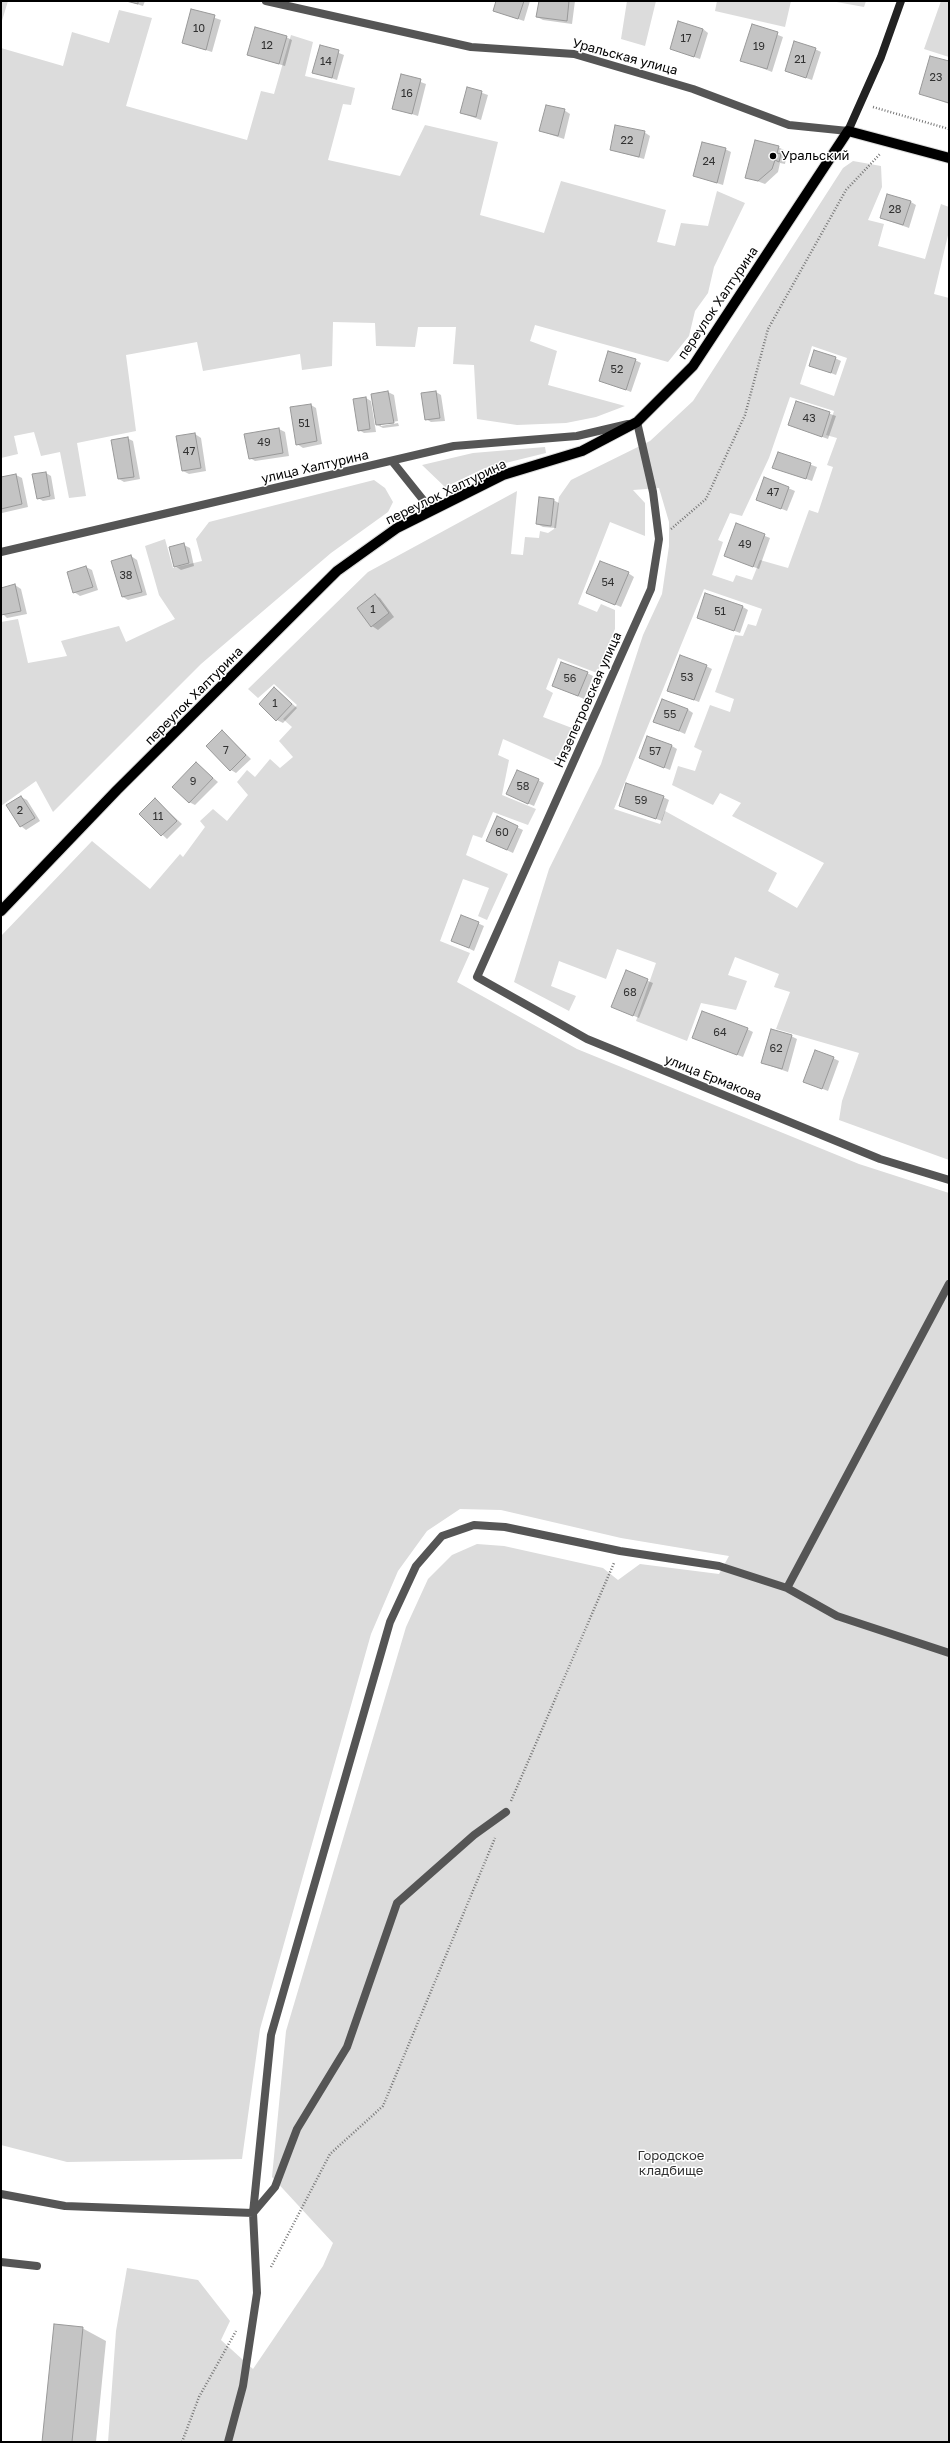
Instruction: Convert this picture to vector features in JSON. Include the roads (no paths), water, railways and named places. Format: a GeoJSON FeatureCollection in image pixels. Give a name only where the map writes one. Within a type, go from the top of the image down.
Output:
{"type":"FeatureCollection","features":[{"type":"Feature","properties":{"kind":"main road"},"geometry":{"type":"LineString","coordinates":[[848,131],[881,56],[901,1]]}},
{"type":"Feature","properties":{"kind":"main road","name":"Уральская улица"},"geometry":{"type":"LineString","coordinates":[[848,131],[949,158]]}},
{"type":"Feature","properties":{"kind":"main road","name":"переулок Халтурина"},"geometry":{"type":"LineString","coordinates":[[1,911],[117,790],[337,571],[397,528],[503,475],[582,451],[637,422],[693,366],[848,131]]}},
{"type":"Feature","properties":{"kind":"street","name":"Уральская улица"},"geometry":{"type":"LineString","coordinates":[[266,1],[471,47],[574,54],[693,89],[789,125],[848,131]]}},
{"type":"Feature","properties":{"kind":"street","name":"улица Халтурина"},"geometry":{"type":"LineString","coordinates":[[1,552],[454,446],[578,436],[637,422]]}},
{"type":"Feature","properties":{"kind":"street","name":"Нязепетровская улица"},"geometry":{"type":"LineString","coordinates":[[477,977],[651,589],[659,539],[653,492],[637,422]]}},
{"type":"Feature","properties":{"kind":"street"},"geometry":{"type":"LineString","coordinates":[[392,461],[432,511]]}},
{"type":"Feature","properties":{"kind":"street","name":"улица Ермакова"},"geometry":{"type":"LineString","coordinates":[[477,977],[586,1039],[880,1159],[949,1180]]}},
{"type":"Feature","properties":{"kind":"street"},"geometry":{"type":"LineString","coordinates":[[787,1588],[949,1284]]}},
{"type":"Feature","properties":{"kind":"street"},"geometry":{"type":"LineString","coordinates":[[228,2442],[243,2386],[257,2293],[253,2213],[271,2035],[390,1622],[416,1566],[442,1536],[474,1525],[505,1527],[620,1551],[720,1566],[787,1588],[837,1616],[949,1653]]}},
{"type":"Feature","properties":{"kind":"street"},"geometry":{"type":"LineString","coordinates":[[253,2213],[275,2187],[297,2129],[347,2046],[397,1903],[474,1835],[506,1812]]}},
{"type":"Feature","properties":{"kind":"street"},"geometry":{"type":"LineString","coordinates":[[1,2194],[65,2206],[253,2213]]}},
{"type":"Feature","properties":{"kind":"street"},"geometry":{"type":"LineString","coordinates":[[1,2262],[37,2266]]}},
{"type":"Feature","properties":{"kind":"place","name":"Уральский"},"geometry":{"type":"Point","coordinates":[773,156]}},
{"type":"Feature","properties":{"kind":"park label","name":"Городское кладбище"},"geometry":{"type":"Point","coordinates":[671,2164]}}]}
